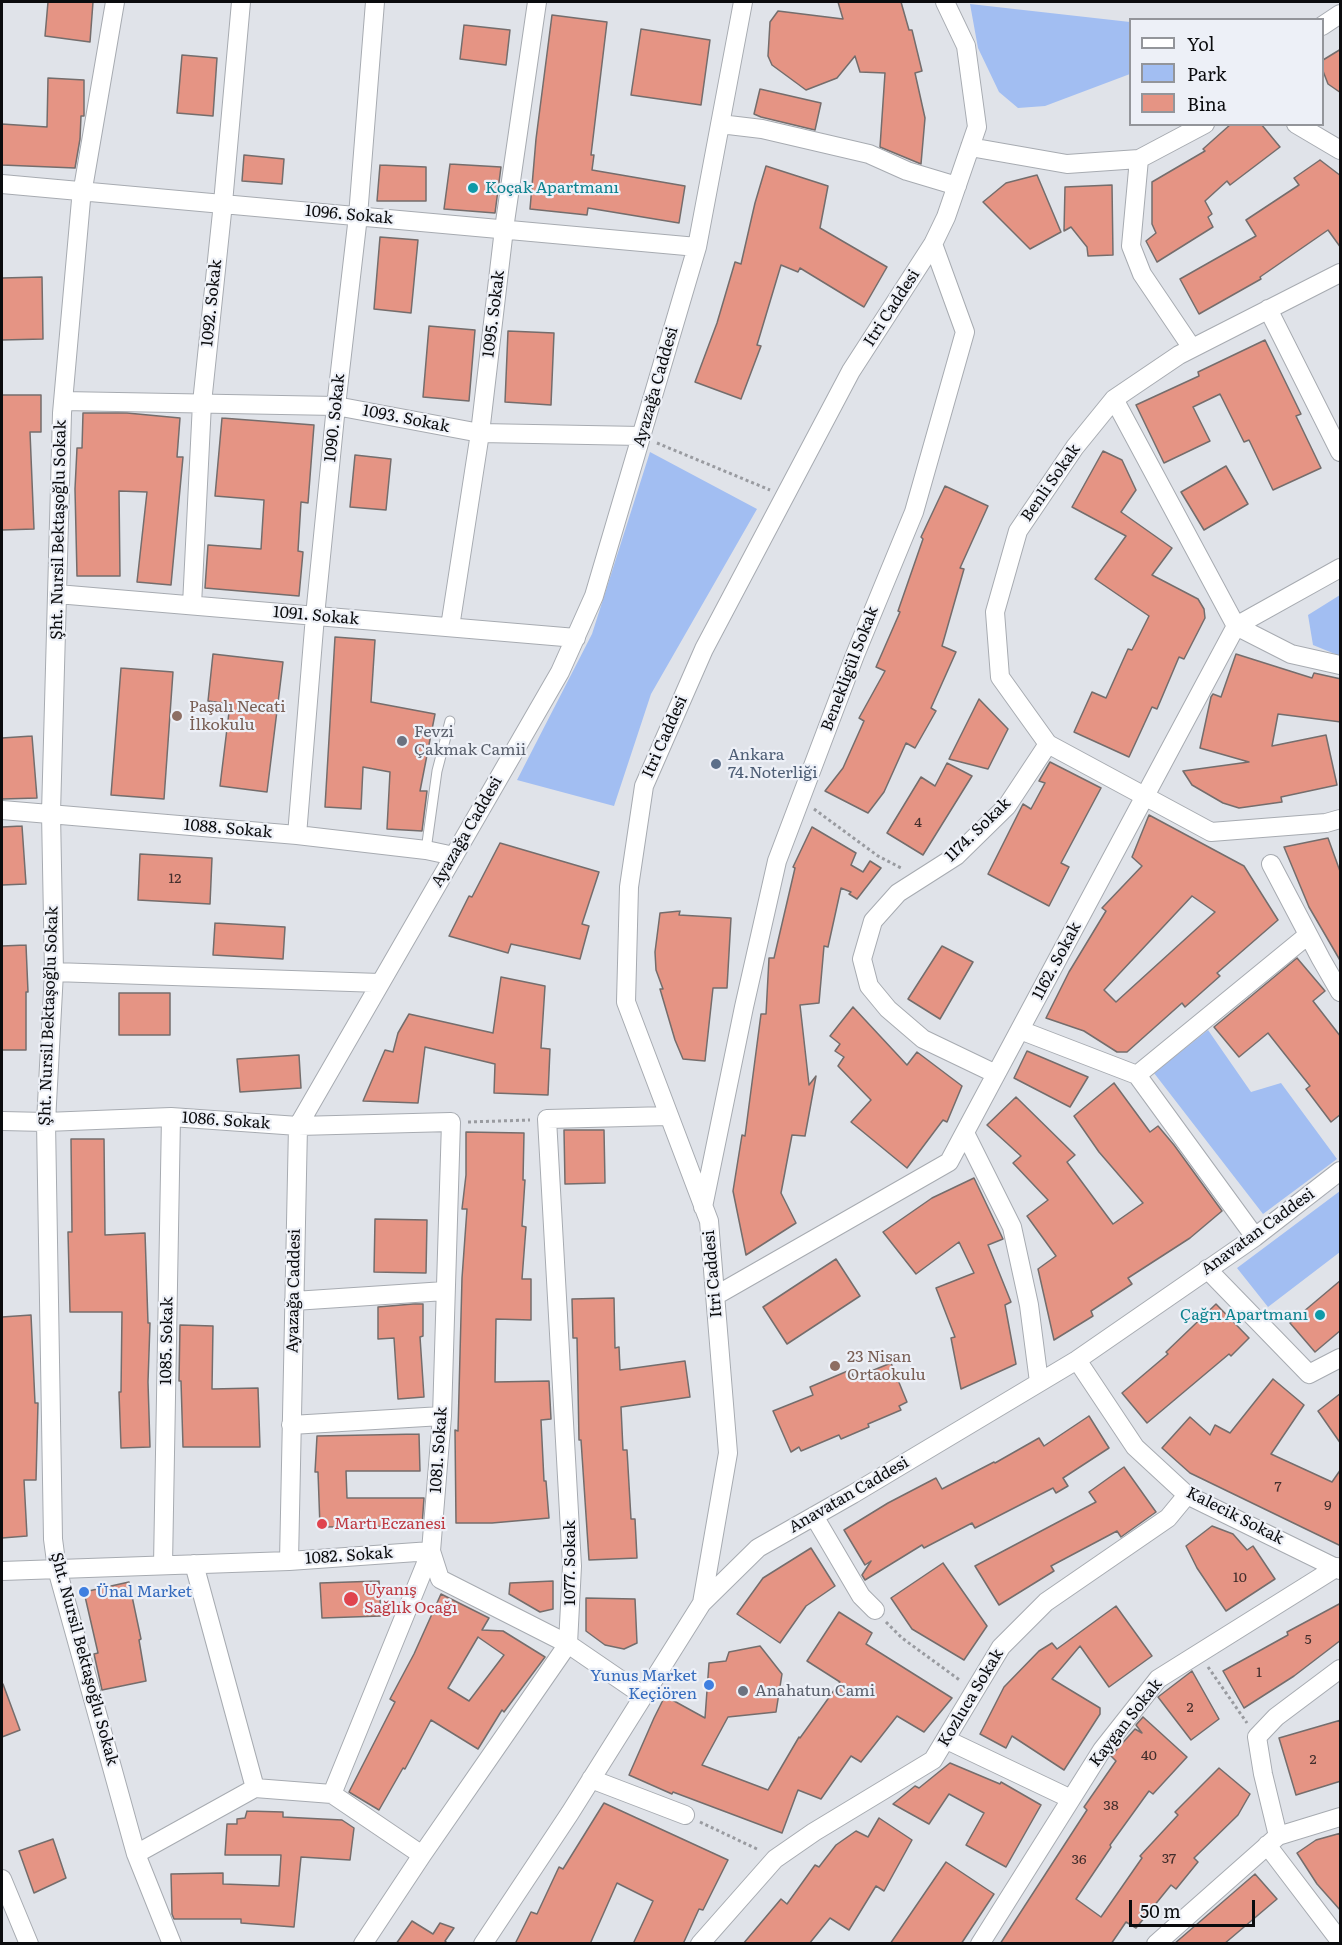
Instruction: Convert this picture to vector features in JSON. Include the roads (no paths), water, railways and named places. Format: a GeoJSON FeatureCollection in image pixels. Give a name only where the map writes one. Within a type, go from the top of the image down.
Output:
{"type":"FeatureCollection","features":[{"type":"Feature","properties":{"kind":"street","name":"Şht. Nursil Bektaşoğlu Sokak"},"geometry":{"type":"LineString","coordinates":[[115,2],[83,190],[63,401],[51,813],[54,972],[46,1122],[53,1539],[57,1569],[136,1854],[172,1944]]}},
{"type":"Feature","properties":{"kind":"street","name":"1092. Sokak"},"geometry":{"type":"LineString","coordinates":[[192,605],[202,403],[241,2]]}},
{"type":"Feature","properties":{"kind":"street","name":"1090. Sokak"},"geometry":{"type":"LineString","coordinates":[[297,835],[315,616],[358,216],[375,2]]}},
{"type":"Feature","properties":{"kind":"street","name":"1095. Sokak"},"geometry":{"type":"LineString","coordinates":[[450,627],[480,433],[504,229],[537,2]]}},
{"type":"Feature","properties":{"kind":"street","name":"Ayazağa Caddesi"},"geometry":{"type":"LineString","coordinates":[[289,1561],[298,1126],[560,672],[594,596],[697,247],[743,2]]}},
{"type":"Feature","properties":{"kind":"street","name":"Itri Caddesi"},"geometry":{"type":"LineString","coordinates":[[702,1603],[728,1453],[709,1221],[626,1002],[629,887],[644,786],[704,649],[851,371],[933,244],[946,217],[977,127],[966,46],[945,2]]}},
{"type":"Feature","properties":{"kind":"street"},"geometry":{"type":"LineString","coordinates":[[1324,25],[1341,14]]}},
{"type":"Feature","properties":{"kind":"street"},"geometry":{"type":"LineString","coordinates":[[720,124],[762,129],[869,154],[908,171],[957,186]]}},
{"type":"Feature","properties":{"kind":"street"},"geometry":{"type":"LineString","coordinates":[[970,147],[1067,164],[1139,159],[1201,126]]}},
{"type":"Feature","properties":{"kind":"street"},"geometry":{"type":"LineString","coordinates":[[1299,126],[1341,150]]}},
{"type":"Feature","properties":{"kind":"street"},"geometry":{"type":"LineString","coordinates":[[1139,159],[1131,246],[1142,274],[1192,348]]}},
{"type":"Feature","properties":{"kind":"street","name":"1096. Sokak"},"geometry":{"type":"LineString","coordinates":[[2,184],[697,247]]}},
{"type":"Feature","properties":{"kind":"street","name":"Benekligül Sokak"},"geometry":{"type":"LineString","coordinates":[[704,1207],[744,1007],[777,861],[855,655],[914,512],[965,332],[933,244]]}},
{"type":"Feature","properties":{"kind":"street","name":"Benli Sokak"},"geometry":{"type":"LineString","coordinates":[[1341,273],[1179,355],[1113,399],[1075,447],[1018,531],[995,612],[1000,677],[1048,744],[1210,832],[1341,819]]}},
{"type":"Feature","properties":{"kind":"street"},"geometry":{"type":"LineString","coordinates":[[1268,309],[1341,452]]}},
{"type":"Feature","properties":{"kind":"street"},"geometry":{"type":"LineString","coordinates":[[1113,399],[1236,626],[1291,654],[1341,665]]}},
{"type":"Feature","properties":{"kind":"street","name":"1093. Sokak"},"geometry":{"type":"LineString","coordinates":[[63,401],[336,406],[480,433],[641,436]]}},
{"type":"Feature","properties":{"kind":"street"},"geometry":{"type":"LineString","coordinates":[[1236,626],[1341,568]]}},
{"type":"Feature","properties":{"kind":"street","name":"1091. Sokak"},"geometry":{"type":"LineString","coordinates":[[57,594],[576,638]]}},
{"type":"Feature","properties":{"kind":"street","name":"1162. Sokak"},"geometry":{"type":"LineString","coordinates":[[715,1296],[949,1162],[1236,626]]}},
{"type":"Feature","properties":{"kind":"street","name":"1174. Sokak"},"geometry":{"type":"LineString","coordinates":[[996,1074],[923,1039],[888,1009],[869,986],[862,959],[873,921],[898,893],[956,856],[1007,806],[1048,744]]}},
{"type":"Feature","properties":{"kind":"street","name":"1088. Sokak"},"geometry":{"type":"LineString","coordinates":[[2,810],[297,835],[426,850],[454,856]]}},
{"type":"Feature","properties":{"kind":"street"},"geometry":{"type":"LineString","coordinates":[[1271,864],[1341,992]]}},
{"type":"Feature","properties":{"kind":"street"},"geometry":{"type":"LineString","coordinates":[[1137,1075],[1308,935]]}},
{"type":"Feature","properties":{"kind":"street"},"geometry":{"type":"LineString","coordinates":[[54,972],[381,983]]}},
{"type":"Feature","properties":{"kind":"street"},"geometry":{"type":"LineString","coordinates":[[1020,1030],[1137,1075],[1255,1237]]}},
{"type":"Feature","properties":{"kind":"street","name":"1077. Sokak"},"geometry":{"type":"LineString","coordinates":[[568,1644],[572,1566],[547,1119],[669,1116]]}},
{"type":"Feature","properties":{"kind":"street","name":"1086. Sokak"},"geometry":{"type":"LineString","coordinates":[[2,1120],[46,1122],[171,1117],[298,1126],[451,1122]]}},
{"type":"Feature","properties":{"kind":"street","name":"1085. Sokak"},"geometry":{"type":"LineString","coordinates":[[163,1565],[171,1117]]}},
{"type":"Feature","properties":{"kind":"street","name":"1081. Sokak"},"geometry":{"type":"LineString","coordinates":[[332,1794],[431,1551],[442,1416],[451,1122]]}},
{"type":"Feature","properties":{"kind":"street"},"geometry":{"type":"LineString","coordinates":[[965,1133],[1012,1227],[1029,1305],[1039,1382]]}},
{"type":"Feature","properties":{"kind":"street","name":"Anavatan Caddesi"},"geometry":{"type":"LineString","coordinates":[[483,1944],[702,1603],[758,1548],[1077,1360],[1255,1237],[1341,1172]]}},
{"type":"Feature","properties":{"kind":"street"},"geometry":{"type":"LineString","coordinates":[[1207,1269],[1309,1374],[1341,1358]]}},
{"type":"Feature","properties":{"kind":"street"},"geometry":{"type":"LineString","coordinates":[[294,1301],[446,1291]]}},
{"type":"Feature","properties":{"kind":"street","name":"Kalecik Sokak"},"geometry":{"type":"LineString","coordinates":[[1077,1360],[1135,1447],[1187,1495],[1339,1569]]}},
{"type":"Feature","properties":{"kind":"street"},"geometry":{"type":"LineString","coordinates":[[291,1425],[442,1416]]}},
{"type":"Feature","properties":{"kind":"street","name":"Kozluca Sokak"},"geometry":{"type":"LineString","coordinates":[[700,1944],[775,1859],[814,1832],[933,1760],[947,1740],[1000,1647],[1046,1602],[1168,1518],[1187,1495]]}},
{"type":"Feature","properties":{"kind":"street"},"geometry":{"type":"LineString","coordinates":[[814,1516],[861,1596],[874,1610]]}},
{"type":"Feature","properties":{"kind":"street"},"geometry":{"type":"LineString","coordinates":[[431,1551],[440,1579],[568,1644],[644,1696]]}},
{"type":"Feature","properties":{"kind":"street","name":"1082. Sokak"},"geometry":{"type":"LineString","coordinates":[[2,1571],[289,1561],[431,1551]]}},
{"type":"Feature","properties":{"kind":"street"},"geometry":{"type":"LineString","coordinates":[[194,1564],[255,1788]]}},
{"type":"Feature","properties":{"kind":"street","name":"Kaygan Sokak"},"geometry":{"type":"LineString","coordinates":[[980,1944],[1102,1750],[1158,1678],[1339,1569]]}},
{"type":"Feature","properties":{"kind":"street"},"geometry":{"type":"LineString","coordinates":[[363,1944],[568,1644]]}},
{"type":"Feature","properties":{"kind":"street"},"geometry":{"type":"LineString","coordinates":[[1337,1941],[1272,1840],[1257,1737],[1276,1717],[1341,1669]]}},
{"type":"Feature","properties":{"kind":"street"},"geometry":{"type":"LineString","coordinates":[[947,1740],[1071,1798]]}},
{"type":"Feature","properties":{"kind":"street"},"geometry":{"type":"LineString","coordinates":[[591,1779],[685,1815]]}},
{"type":"Feature","properties":{"kind":"street"},"geometry":{"type":"LineString","coordinates":[[136,1854],[255,1788],[332,1794],[422,1855]]}},
{"type":"Feature","properties":{"kind":"street"},"geometry":{"type":"LineString","coordinates":[[1156,1944],[1272,1840],[1341,1817]]}},
{"type":"Feature","properties":{"kind":"street"},"geometry":{"type":"LineString","coordinates":[[2,1879],[29,1944]]}},
{"type":"Feature","properties":{"kind":"lane"},"geometry":{"type":"LineString","coordinates":[[426,850],[437,771],[450,721]]}},
{"type":"Feature","properties":{"kind":"place","name":"Koçak Apartmanı"},"geometry":{"type":"Point","coordinates":[473,188]}},
{"type":"Feature","properties":{"kind":"place","name":"Paşalı Necati İlkokulu"},"geometry":{"type":"Point","coordinates":[177,716]}},
{"type":"Feature","properties":{"kind":"place","name":"Fevzi Çakmak Camii"},"geometry":{"type":"Point","coordinates":[402,741]}},
{"type":"Feature","properties":{"kind":"place","name":"Ankara 74.Noterliği"},"geometry":{"type":"Point","coordinates":[716,764]}},
{"type":"Feature","properties":{"kind":"place","name":"Çağrı Apartmanı"},"geometry":{"type":"Point","coordinates":[1320,1315]}},
{"type":"Feature","properties":{"kind":"place","name":"23 Nisan Ortaokulu"},"geometry":{"type":"Point","coordinates":[835,1366]}},
{"type":"Feature","properties":{"kind":"place","name":"Martı Eczanesi"},"geometry":{"type":"Point","coordinates":[322,1524]}},
{"type":"Feature","properties":{"kind":"place","name":"Ünal Market"},"geometry":{"type":"Point","coordinates":[84,1592]}},
{"type":"Feature","properties":{"kind":"place","name":"Uyanış Sağlık Ocağı"},"geometry":{"type":"Point","coordinates":[351,1599]}},
{"type":"Feature","properties":{"kind":"place","name":"Yunus Market Keçiören"},"geometry":{"type":"Point","coordinates":[709,1685]}},
{"type":"Feature","properties":{"kind":"place","name":"Anahatun Cami"},"geometry":{"type":"Point","coordinates":[743,1691]}}]}
